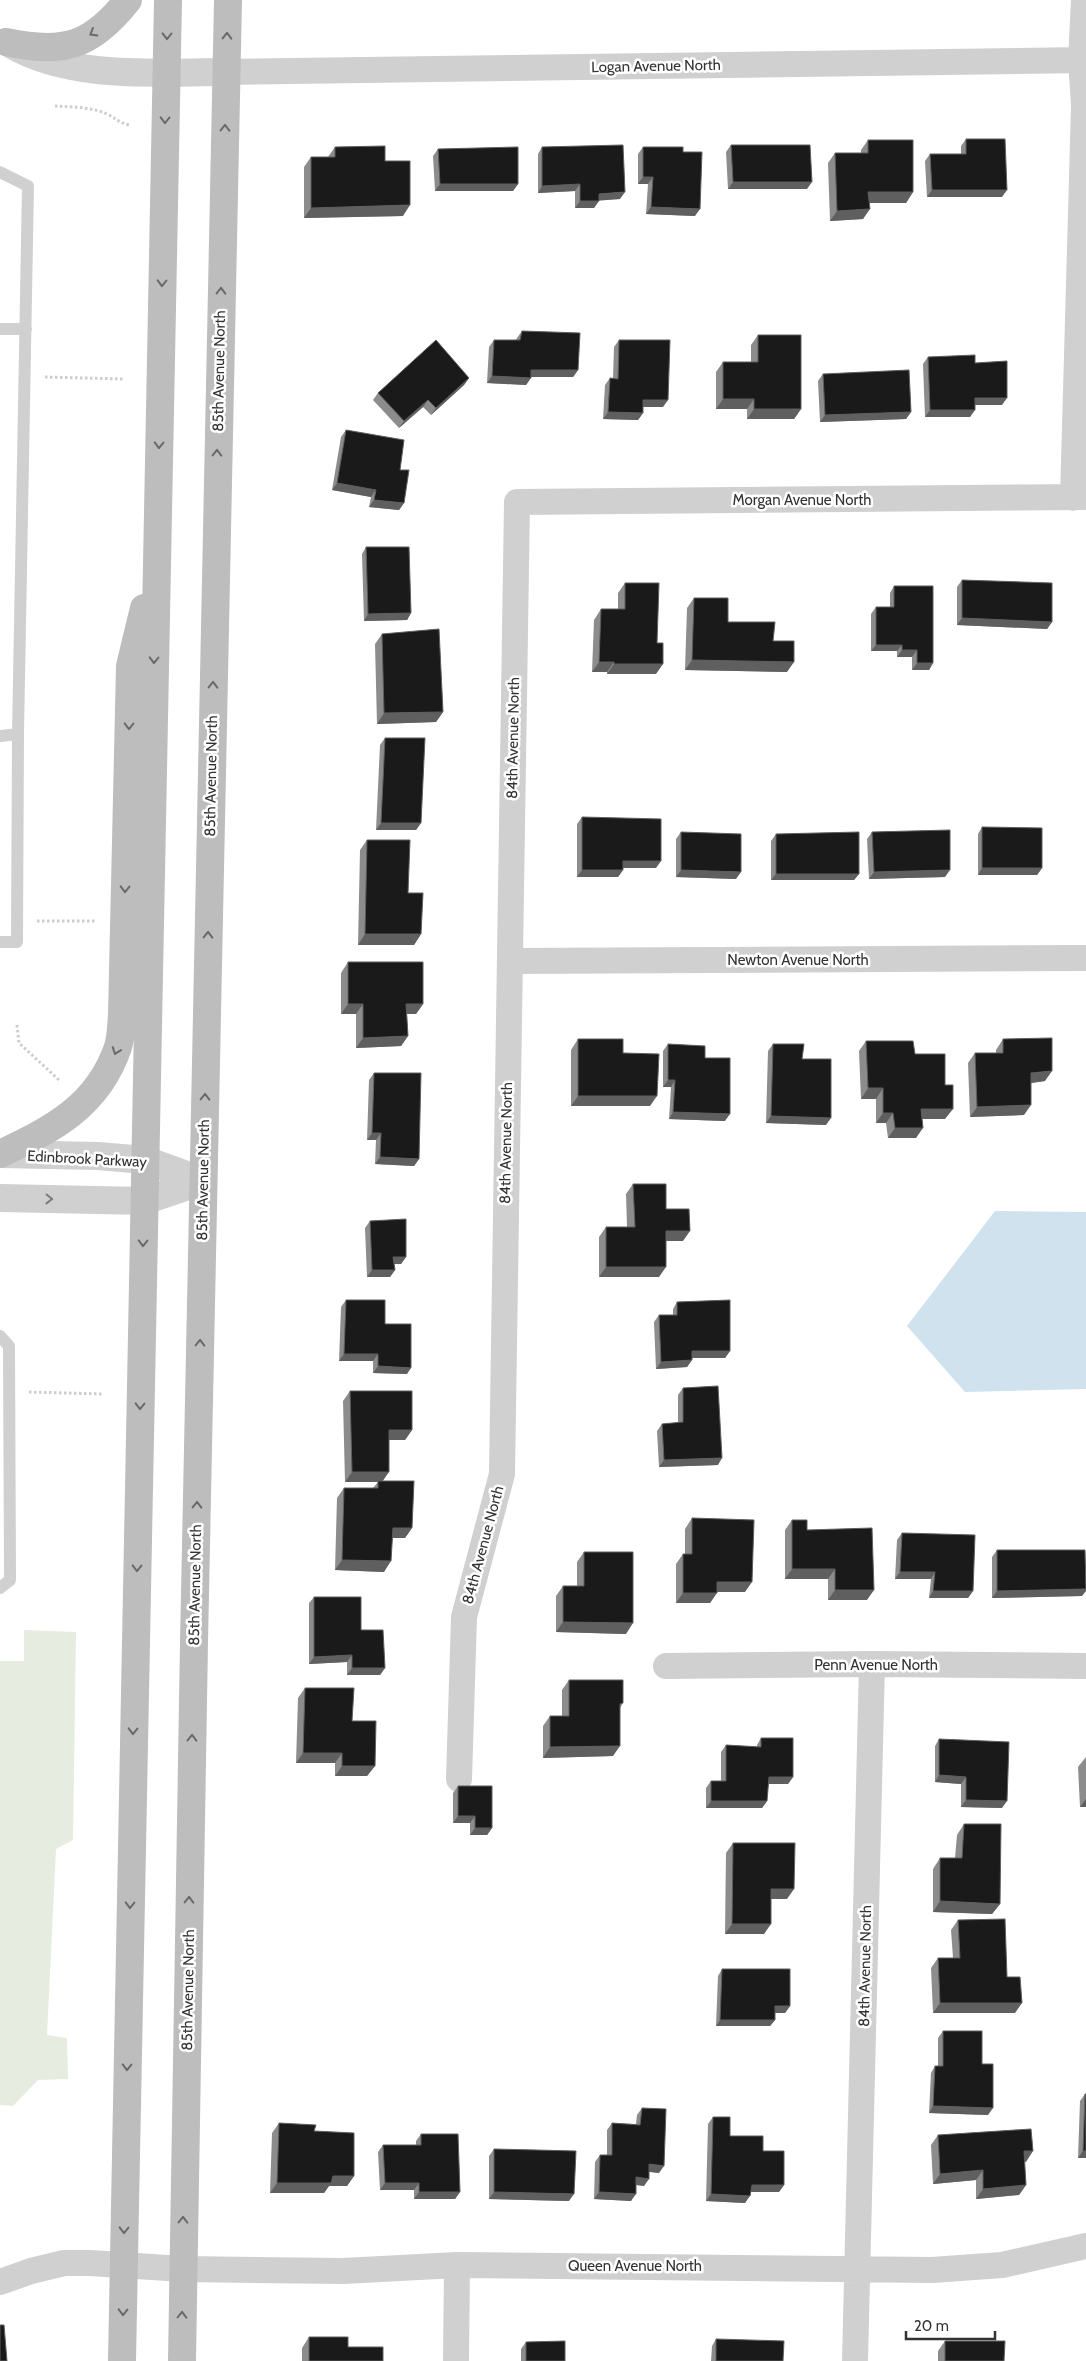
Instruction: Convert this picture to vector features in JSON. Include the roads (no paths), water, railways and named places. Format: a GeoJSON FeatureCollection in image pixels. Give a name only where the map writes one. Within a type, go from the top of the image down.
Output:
{"type":"FeatureCollection","features":[{"type":"Feature","properties":{"kind":"main road"},"geometry":{"type":"LineString","coordinates":[[3,39],[44,48],[69,46],[98,32],[128,0]]}},
{"type":"Feature","properties":{"kind":"main road"},"geometry":{"type":"LineString","coordinates":[[122,2361],[168,0]]}},
{"type":"Feature","properties":{"kind":"main road","name":"85th Avenue North"},"geometry":{"type":"LineString","coordinates":[[182,2361],[182,2269],[203,1181],[228,0]]}},
{"type":"Feature","properties":{"kind":"main road"},"geometry":{"type":"LineString","coordinates":[[0,1154],[46,1132],[84,1104],[108,1070],[119,1045],[122,1016],[130,666],[156,558]]}},
{"type":"Feature","properties":{"kind":"street"},"geometry":{"type":"LineString","coordinates":[[1080,498],[1084,0]]}},
{"type":"Feature","properties":{"kind":"street"},"geometry":{"type":"LineString","coordinates":[[3,39],[26,54],[62,66],[167,72],[226,72]]}},
{"type":"Feature","properties":{"kind":"street","name":"Logan Avenue North"},"geometry":{"type":"LineString","coordinates":[[226,72],[1084,60]]}},
{"type":"Feature","properties":{"kind":"street","name":"Morgan Avenue North"},"geometry":{"type":"LineString","coordinates":[[517,502],[1080,498]]}},
{"type":"Feature","properties":{"kind":"street","name":"84th Avenue North"},"geometry":{"type":"LineString","coordinates":[[459,1778],[464,1617],[502,1474],[517,502]]}},
{"type":"Feature","properties":{"kind":"street","name":"Newton Avenue North"},"geometry":{"type":"LineString","coordinates":[[510,961],[1086,958]]}},
{"type":"Feature","properties":{"kind":"street","name":"Edinbrook Parkway"},"geometry":{"type":"LineString","coordinates":[[0,1154],[98,1156],[146,1160],[203,1181]]}},
{"type":"Feature","properties":{"kind":"street"},"geometry":{"type":"LineString","coordinates":[[0,1198],[144,1201],[203,1181]]}},
{"type":"Feature","properties":{"kind":"street","name":"84th Avenue North"},"geometry":{"type":"LineString","coordinates":[[855,2361],[872,1664]]}},
{"type":"Feature","properties":{"kind":"street","name":"Penn Avenue North"},"geometry":{"type":"LineString","coordinates":[[666,1666],[872,1664],[1086,1666]]}},
{"type":"Feature","properties":{"kind":"street","name":"Queen Avenue North"},"geometry":{"type":"LineString","coordinates":[[0,2282],[31,2271],[64,2264],[123,2264],[182,2269],[343,2271],[457,2265],[932,2270],[1002,2265],[1070,2252],[1086,2246]]}},
{"type":"Feature","properties":{"kind":"street"},"geometry":{"type":"LineString","coordinates":[[456,2361],[457,2265]]}},
{"type":"Feature","properties":{"kind":"lane"},"geometry":{"type":"LineString","coordinates":[[0,172],[28,186],[18,734],[17,942],[0,942]]}},
{"type":"Feature","properties":{"kind":"lane"},"geometry":{"type":"LineString","coordinates":[[0,329],[26,329]]}},
{"type":"Feature","properties":{"kind":"lane"},"geometry":{"type":"LineString","coordinates":[[0,736],[18,734]]}},
{"type":"Feature","properties":{"kind":"lane"},"geometry":{"type":"LineString","coordinates":[[0,1336],[10,1346],[10,1580],[0,1588]]}},
{"type":"Feature","properties":{"kind":"water"},"geometry":{"type":"Polygon","coordinates":[[[995,1211],[1086,1212],[1086,1389],[965,1392],[907,1326],[995,1211]]]}}]}
